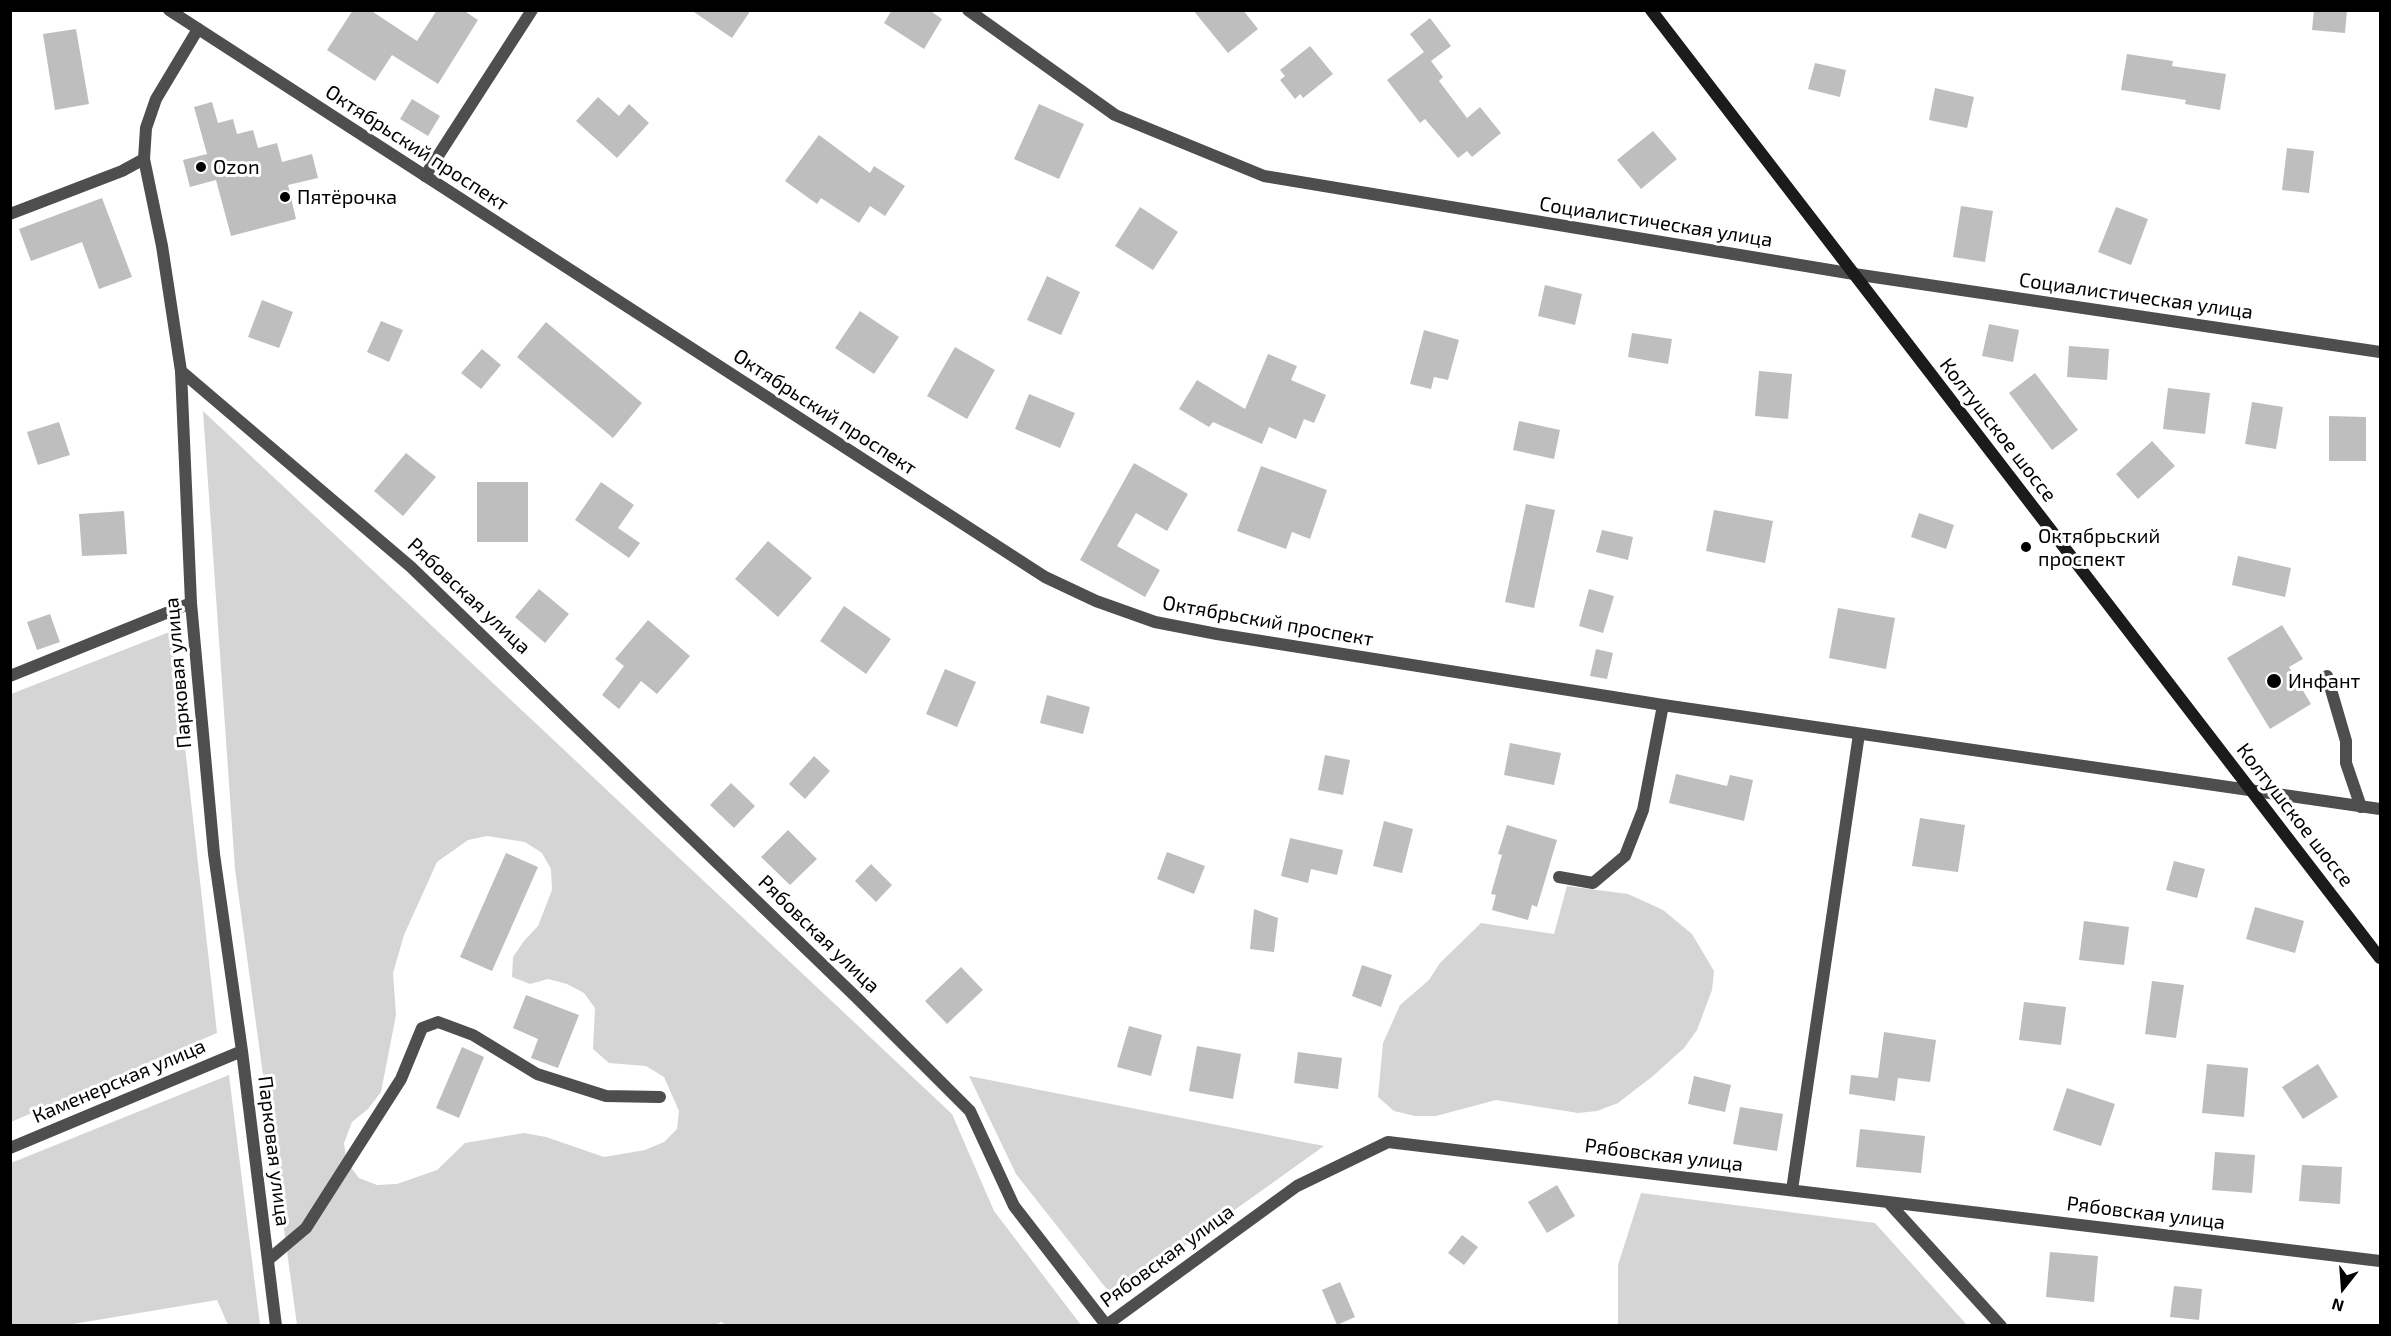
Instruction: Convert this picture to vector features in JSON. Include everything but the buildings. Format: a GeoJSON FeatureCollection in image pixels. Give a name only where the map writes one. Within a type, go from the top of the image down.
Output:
{"type":"FeatureCollection","features":[{"type":"Feature","properties":{"kind":"main road","name":"Колтушское шоссе"},"geometry":{"type":"LineString","coordinates":[[1651,10],[2380,958]]}},
{"type":"Feature","properties":{"kind":"street","name":"Октябрьский проспект"},"geometry":{"type":"LineString","coordinates":[[169,10],[1045,577],[1096,601],[1155,622],[1217,634],[1664,705],[2380,809]]}},
{"type":"Feature","properties":{"kind":"street"},"geometry":{"type":"LineString","coordinates":[[425,176],[532,10]]}},
{"type":"Feature","properties":{"kind":"street","name":"Социалистическая улица"},"geometry":{"type":"LineString","coordinates":[[968,10],[1114,115],[1264,176],[1854,273],[2380,352]]}},
{"type":"Feature","properties":{"kind":"street","name":"Парковая улица"},"geometry":{"type":"LineString","coordinates":[[198,29],[156,99],[146,128],[144,159],[162,246],[181,371],[191,603],[214,854],[242,1051],[276,1326]]}},
{"type":"Feature","properties":{"kind":"street"},"geometry":{"type":"LineString","coordinates":[[10,214],[122,171],[144,159]]}},
{"type":"Feature","properties":{"kind":"street","name":"Рябовская улица"},"geometry":{"type":"LineString","coordinates":[[181,371],[411,567],[857,998],[970,1111],[1014,1206],[1106,1325],[1297,1186],[1388,1142],[2380,1261]]}},
{"type":"Feature","properties":{"kind":"street"},"geometry":{"type":"LineString","coordinates":[[10,676],[191,603]]}},
{"type":"Feature","properties":{"kind":"street"},"geometry":{"type":"LineString","coordinates":[[2327,676],[2346,741],[2346,763],[2361,807]]}},
{"type":"Feature","properties":{"kind":"street"},"geometry":{"type":"LineString","coordinates":[[1559,877],[1593,883],[1625,856],[1643,810],[1664,705]]}},
{"type":"Feature","properties":{"kind":"street"},"geometry":{"type":"LineString","coordinates":[[1792,1190],[1858,734]]}},
{"type":"Feature","properties":{"kind":"street"},"geometry":{"type":"LineString","coordinates":[[268,1260],[306,1228],[401,1079],[422,1028],[438,1022],[473,1035],[537,1074],[606,1096],[660,1097]]}},
{"type":"Feature","properties":{"kind":"street","name":"Каменерская улица"},"geometry":{"type":"LineString","coordinates":[[10,1148],[242,1051]]}},
{"type":"Feature","properties":{"kind":"street"},"geometry":{"type":"LineString","coordinates":[[1888,1202],[2001,1326]]}},
{"type":"Feature","properties":{"kind":"shaded area"},"geometry":{"type":"Polygon","coordinates":[[[203,411],[952,1114],[994,1211],[1081,1325],[729,1326],[721,1322],[714,1326],[297,1325],[235,869],[203,411]],[[487,836],[468,840],[437,862],[404,935],[393,973],[396,1015],[381,1092],[368,1109],[352,1122],[344,1143],[346,1161],[359,1178],[377,1185],[397,1184],[437,1170],[465,1143],[524,1133],[546,1137],[604,1157],[645,1150],[664,1142],[677,1129],[679,1111],[664,1077],[646,1066],[609,1063],[593,1049],[595,1008],[584,993],[567,984],[548,979],[530,984],[512,977],[513,957],[538,926],[552,890],[551,869],[542,853],[525,842],[487,836]]]}},
{"type":"Feature","properties":{"kind":"shaded area"},"geometry":{"type":"Polygon","coordinates":[[[172,631],[217,1033],[11,1122],[11,694],[172,631]]]}},
{"type":"Feature","properties":{"kind":"shaded area"},"geometry":{"type":"Polygon","coordinates":[[[1567,886],[1628,894],[1663,910],[1692,934],[1714,971],[1712,990],[1697,1030],[1684,1048],[1618,1103],[1597,1111],[1578,1113],[1496,1100],[1436,1116],[1415,1116],[1394,1111],[1378,1097],[1383,1043],[1400,1005],[1429,980],[1440,963],[1481,923],[1554,934],[1567,886]]]}},
{"type":"Feature","properties":{"kind":"shaded area"},"geometry":{"type":"Polygon","coordinates":[[[229,1075],[260,1325],[228,1325],[217,1300],[67,1325],[11,1325],[11,1163],[229,1075]]]}},
{"type":"Feature","properties":{"kind":"shaded area"},"geometry":{"type":"Polygon","coordinates":[[[969,1076],[1324,1146],[1113,1297],[1016,1174],[969,1076]]]}},
{"type":"Feature","properties":{"kind":"shaded area"},"geometry":{"type":"Polygon","coordinates":[[[1641,1193],[1875,1223],[1967,1325],[1618,1325],[1618,1265],[1641,1193]]]}},
{"type":"Feature","properties":{"kind":"place","name":"Ozon"},"geometry":{"type":"Point","coordinates":[201,167]}},
{"type":"Feature","properties":{"kind":"place","name":"Пятёрочка"},"geometry":{"type":"Point","coordinates":[285,197]}},
{"type":"Feature","properties":{"kind":"place","name":"Октябрьский проспект"},"geometry":{"type":"Point","coordinates":[2026,547]}},
{"type":"Feature","properties":{"kind":"place","name":"Инфант"},"geometry":{"type":"Point","coordinates":[2274,681]}}]}
